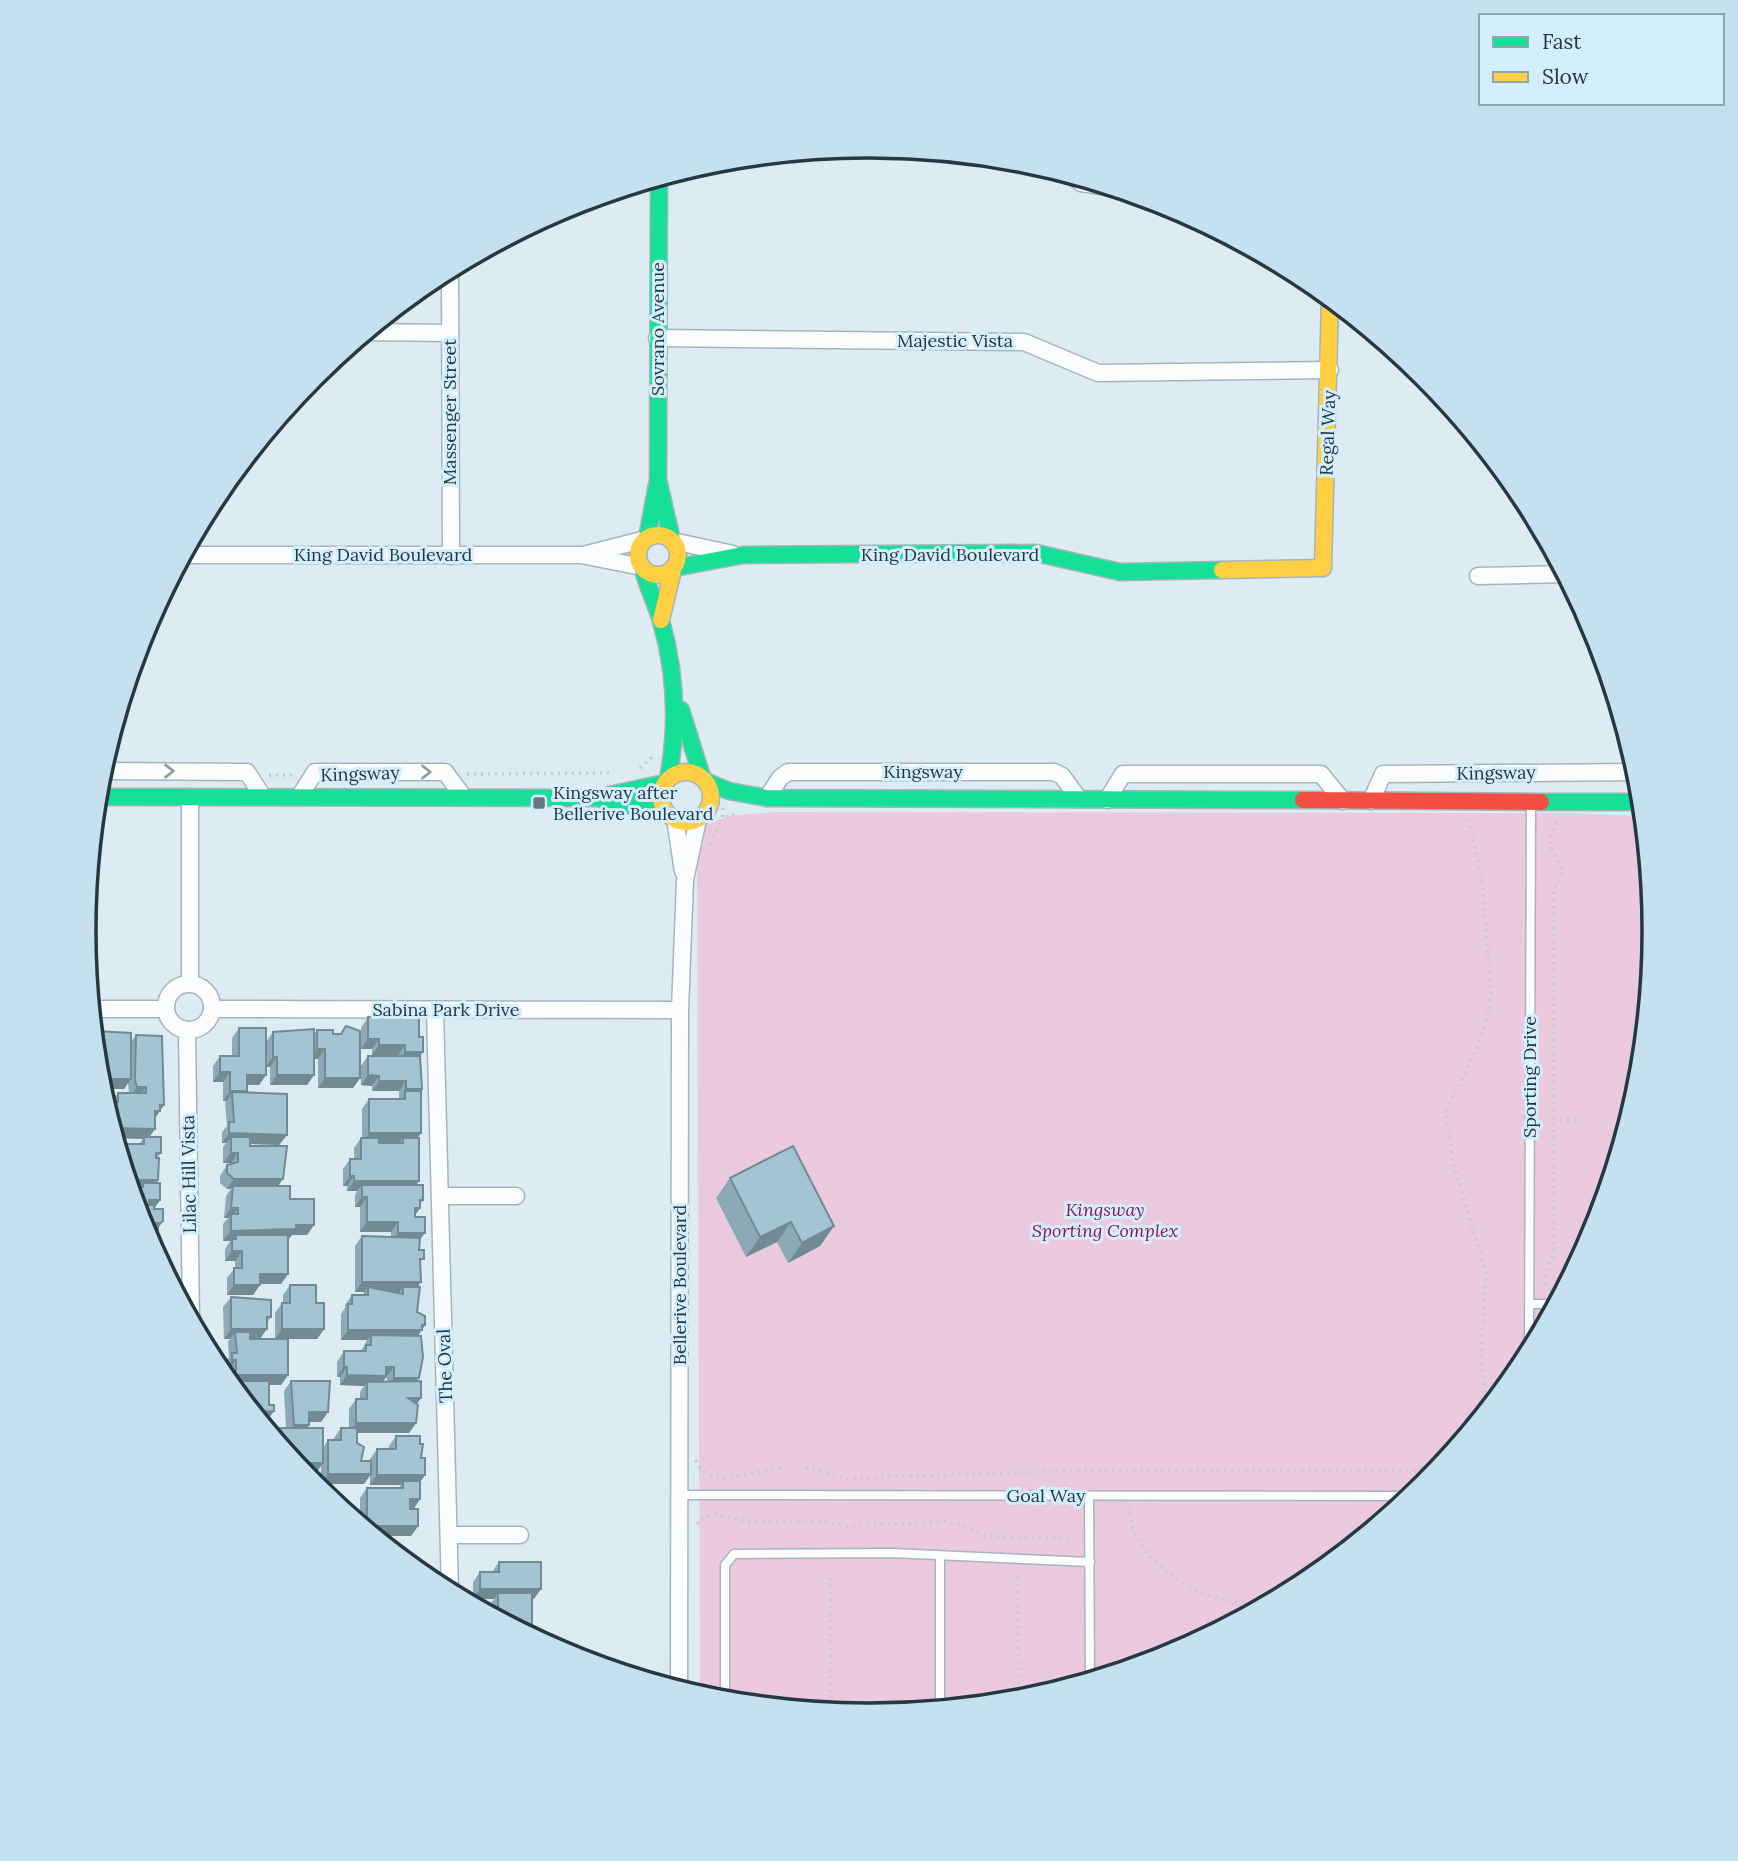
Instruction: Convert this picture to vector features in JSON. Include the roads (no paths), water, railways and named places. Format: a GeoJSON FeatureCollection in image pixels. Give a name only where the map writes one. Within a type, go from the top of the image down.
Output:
{"type":"FeatureCollection","features":[{"type":"Feature","properties":{"kind":"street","name":"Sovrano Avenue"},"geometry":{"type":"LineString","coordinates":[[647,539],[658,480],[659,187]]}},
{"type":"Feature","properties":{"kind":"street","name":"Massenger Street"},"geometry":{"type":"LineString","coordinates":[[450,282],[451,556]]}},
{"type":"Feature","properties":{"kind":"street","name":"Regal Way"},"geometry":{"type":"LineString","coordinates":[[1323,568],[1331,311]]}},
{"type":"Feature","properties":{"kind":"street"},"geometry":{"type":"LineString","coordinates":[[381,332],[450,332]]}},
{"type":"Feature","properties":{"kind":"street","name":"Majestic Vista"},"geometry":{"type":"LineString","coordinates":[[657,338],[1024,341],[1098,373],[1330,370]]}},
{"type":"Feature","properties":{"kind":"street","name":"Sovrano Avenue"},"geometry":{"type":"LineString","coordinates":[[658,480],[673,541]]}},
{"type":"Feature","properties":{"kind":"street"},"geometry":{"type":"LineString","coordinates":[[661,620],[679,555],[673,541],[658,535],[647,539],[638,552],[661,620],[674,691],[711,799],[701,817]]}},
{"type":"Feature","properties":{"kind":"street","name":"King David Boulevard"},"geometry":{"type":"LineString","coordinates":[[581,555],[647,539]]}},
{"type":"Feature","properties":{"kind":"street","name":"King David Boulevard"},"geometry":{"type":"LineString","coordinates":[[673,541],[743,555]]}},
{"type":"Feature","properties":{"kind":"street","name":"King David Boulevard"},"geometry":{"type":"LineString","coordinates":[[674,569],[743,555],[1036,553],[1120,572],[1323,568]]}},
{"type":"Feature","properties":{"kind":"street","name":"King David Boulevard"},"geometry":{"type":"LineString","coordinates":[[194,555],[581,555],[643,568]]}},
{"type":"Feature","properties":{"kind":"street"},"geometry":{"type":"LineString","coordinates":[[643,568],[658,576],[674,569]]}},
{"type":"Feature","properties":{"kind":"street"},"geometry":{"type":"LineString","coordinates":[[1478,576],[1554,574]]}},
{"type":"Feature","properties":{"kind":"street"},"geometry":{"type":"LineString","coordinates":[[671,817],[662,802],[675,750],[674,691]]}},
{"type":"Feature","properties":{"kind":"street"},"geometry":{"type":"LineString","coordinates":[[113,771],[247,772],[263,797]]}},
{"type":"Feature","properties":{"kind":"street","name":"Kingsway"},"geometry":{"type":"LineString","coordinates":[[299,797],[315,772],[445,772],[463,796]]}},
{"type":"Feature","properties":{"kind":"street","name":"Kingsway"},"geometry":{"type":"LineString","coordinates":[[597,798],[667,781],[688,772],[723,788],[764,798],[1631,802]]}},
{"type":"Feature","properties":{"kind":"street","name":"Kingsway"},"geometry":{"type":"LineString","coordinates":[[108,797],[597,798],[687,822],[722,814],[764,798],[788,772],[1054,772],[1062,776],[1079,799]]}},
{"type":"Feature","properties":{"kind":"street","name":"Kingsway"},"geometry":{"type":"LineString","coordinates":[[1371,801],[1383,775],[1625,772]]}},
{"type":"Feature","properties":{"kind":"street"},"geometry":{"type":"LineString","coordinates":[[1107,800],[1123,774],[1321,774],[1343,801]]}},
{"type":"Feature","properties":{"kind":"street"},"geometry":{"type":"LineString","coordinates":[[190,797],[191,984]]}},
{"type":"Feature","properties":{"kind":"street","name":"Bellerive Boulevard"},"geometry":{"type":"LineString","coordinates":[[671,817],[685,880]]}},
{"type":"Feature","properties":{"kind":"street","name":"Bellerive Boulevard"},"geometry":{"type":"LineString","coordinates":[[679,1679],[680,1010],[685,880],[701,817]]}},
{"type":"Feature","properties":{"kind":"street"},"geometry":{"type":"LineString","coordinates":[[183,984],[191,984],[205,990],[212,1009],[205,1024],[187,1030],[172,1023],[165,1009],[169,993],[183,984]]}},
{"type":"Feature","properties":{"kind":"street"},"geometry":{"type":"LineString","coordinates":[[101,1009],[165,1009]]}},
{"type":"Feature","properties":{"kind":"street","name":"Sabina Park Drive"},"geometry":{"type":"LineString","coordinates":[[212,1009],[680,1010]]}},
{"type":"Feature","properties":{"kind":"street","name":"The Oval"},"geometry":{"type":"LineString","coordinates":[[435,1010],[450,1579]]}},
{"type":"Feature","properties":{"kind":"street","name":"Lilac Hill Vista"},"geometry":{"type":"LineString","coordinates":[[187,1030],[191,1300]]}},
{"type":"Feature","properties":{"kind":"street"},"geometry":{"type":"LineString","coordinates":[[440,1196],[516,1196]]}},
{"type":"Feature","properties":{"kind":"street"},"geometry":{"type":"LineString","coordinates":[[450,1535],[520,1535]]}},
{"type":"Feature","properties":{"kind":"lane","name":"Sporting Drive"},"geometry":{"type":"LineString","coordinates":[[1530,1330],[1531,802]]}},
{"type":"Feature","properties":{"kind":"lane"},"geometry":{"type":"LineString","coordinates":[[1530,1304],[1545,1304]]}},
{"type":"Feature","properties":{"kind":"lane","name":"Goal Way"},"geometry":{"type":"LineString","coordinates":[[680,1495],[1395,1496]]}},
{"type":"Feature","properties":{"kind":"lane"},"geometry":{"type":"LineString","coordinates":[[1089,1496],[1090,1670]]}},
{"type":"Feature","properties":{"kind":"lane"},"geometry":{"type":"LineString","coordinates":[[726,1689],[725,1576],[729,1558],[743,1553],[940,1556],[1090,1562]]}},
{"type":"Feature","properties":{"kind":"lane"},"geometry":{"type":"LineString","coordinates":[[940,1556],[940,1700]]}},
{"type":"Feature","properties":{"kind":"place","name":"Kingsway after Bellerive Boulevard"},"geometry":{"type":"Point","coordinates":[539,803]}},
{"type":"Feature","properties":{"kind":"park label","name":"Kingsway Sporting Complex"},"geometry":{"type":"Point","coordinates":[1105,1220]}}]}
